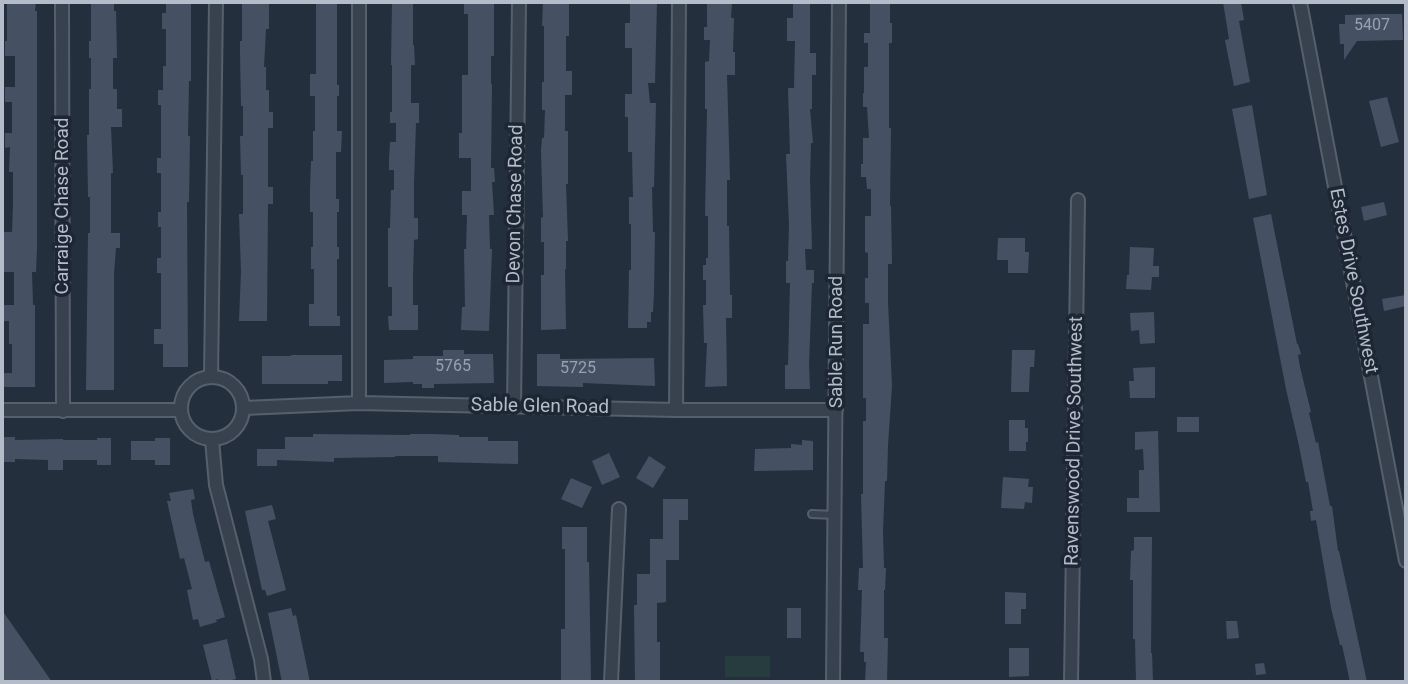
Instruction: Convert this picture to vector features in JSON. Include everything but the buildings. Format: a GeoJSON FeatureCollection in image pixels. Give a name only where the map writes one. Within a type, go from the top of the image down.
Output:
{"type":"FeatureCollection","features":[{"type":"Feature","properties":{"kind":"street","name":"Carraige Chase Road"},"geometry":{"type":"LineString","coordinates":[[62,2],[63,411]]}},
{"type":"Feature","properties":{"kind":"street"},"geometry":{"type":"LineString","coordinates":[[211,377],[216,2]]}},
{"type":"Feature","properties":{"kind":"street"},"geometry":{"type":"LineString","coordinates":[[359,2],[359,403]]}},
{"type":"Feature","properties":{"kind":"street","name":"Devon Chase Road"},"geometry":{"type":"LineString","coordinates":[[514,407],[519,2]]}},
{"type":"Feature","properties":{"kind":"street"},"geometry":{"type":"LineString","coordinates":[[676,410],[679,2]]}},
{"type":"Feature","properties":{"kind":"street","name":"Sable Run Road"},"geometry":{"type":"LineString","coordinates":[[833,682],[839,2]]}},
{"type":"Feature","properties":{"kind":"street","name":"Estes Drive Southwest"},"geometry":{"type":"LineString","coordinates":[[1300,2],[1406,561]]}},
{"type":"Feature","properties":{"kind":"street","name":"Ravenswood Drive Southwest"},"geometry":{"type":"LineString","coordinates":[[1071,682],[1079,200]]}},
{"type":"Feature","properties":{"kind":"street"},"geometry":{"type":"LineString","coordinates":[[211,377],[230,382],[242,398],[244,408],[238,427],[231,434],[212,440],[194,434],[187,427],[181,410],[186,391],[193,383],[211,377]]}},
{"type":"Feature","properties":{"kind":"street","name":"Sable Glen Road"},"geometry":{"type":"LineString","coordinates":[[244,408],[359,403],[676,410],[836,410]]}},
{"type":"Feature","properties":{"kind":"street"},"geometry":{"type":"LineString","coordinates":[[2,410],[181,410]]}},
{"type":"Feature","properties":{"kind":"street"},"geometry":{"type":"LineString","coordinates":[[212,440],[216,485],[261,659],[264,682]]}},
{"type":"Feature","properties":{"kind":"street"},"geometry":{"type":"LineString","coordinates":[[611,682],[619,509]]}},
{"type":"Feature","properties":{"kind":"lane"},"geometry":{"type":"LineString","coordinates":[[812,514],[835,514]]}},
{"type":"Feature","properties":{"kind":"green space"},"geometry":{"type":"Polygon","coordinates":[[[725,656],[770,656],[770,677],[725,677],[725,656]]]}}]}
